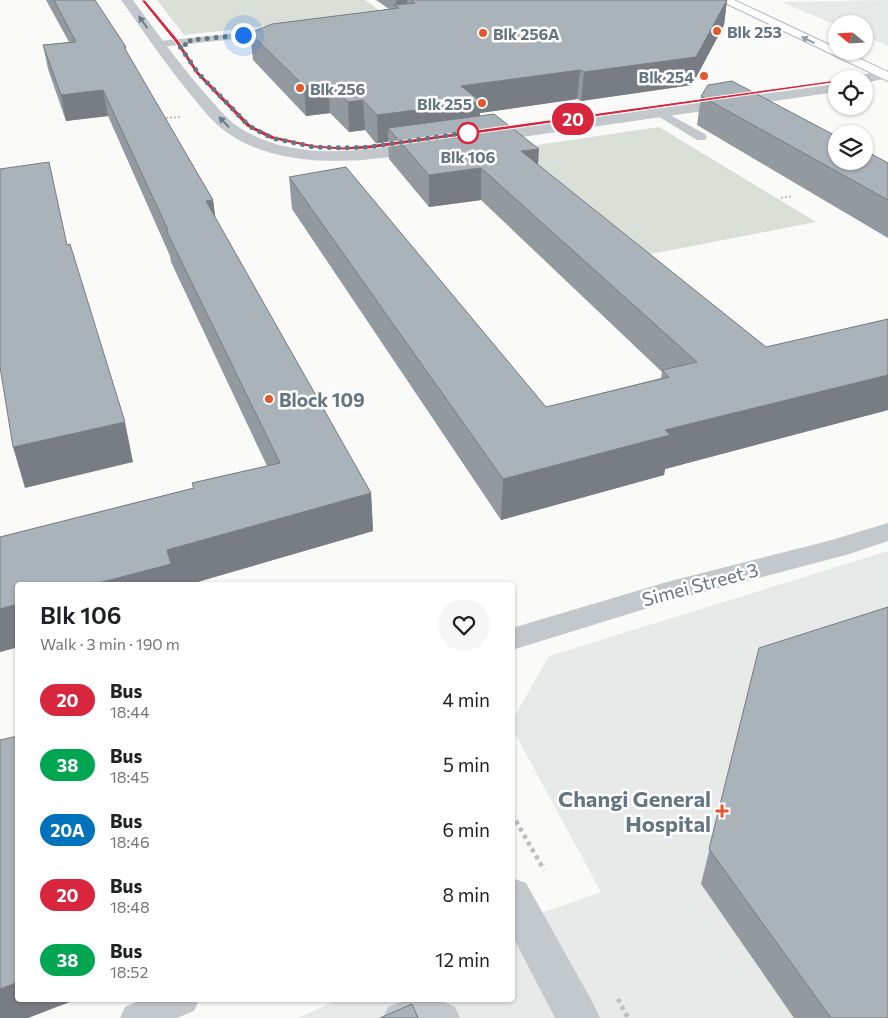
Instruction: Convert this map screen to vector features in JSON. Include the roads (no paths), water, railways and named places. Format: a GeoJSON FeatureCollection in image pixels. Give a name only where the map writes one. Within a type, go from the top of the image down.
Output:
{"type":"FeatureCollection","features":[{"type":"Feature","properties":{"kind":"main road"},"geometry":{"type":"LineString","coordinates":[[725,0],[887,77]]}},
{"type":"Feature","properties":{"kind":"street"},"geometry":{"type":"LineString","coordinates":[[127,0],[167,39],[191,63],[249,126],[272,138],[314,147],[343,148],[442,140],[373,154],[341,156],[280,150],[257,143],[231,130],[181,75],[167,39]]}},
{"type":"Feature","properties":{"kind":"street"},"geometry":{"type":"LineString","coordinates":[[873,78],[887,77]]}},
{"type":"Feature","properties":{"kind":"street"},"geometry":{"type":"LineString","coordinates":[[873,81],[887,77]]}},
{"type":"Feature","properties":{"kind":"street"},"geometry":{"type":"LineString","coordinates":[[656,111],[828,83]]}},
{"type":"Feature","properties":{"kind":"street"},"geometry":{"type":"LineString","coordinates":[[470,136],[828,89]]}},
{"type":"Feature","properties":{"kind":"street","name":"Simei Street 3"},"geometry":{"type":"LineString","coordinates":[[515,638],[667,592],[836,548],[888,532]]}},
{"type":"Feature","properties":{"kind":"street"},"geometry":{"type":"LineString","coordinates":[[515,901],[578,1018]]}},
{"type":"Feature","properties":{"kind":"lane"},"geometry":{"type":"LineString","coordinates":[[167,39],[286,29]]}},
{"type":"Feature","properties":{"kind":"lane"},"geometry":{"type":"LineString","coordinates":[[656,111],[701,137]]}},
{"type":"Feature","properties":{"kind":"lane"},"geometry":{"type":"LineString","coordinates":[[138,1018],[177,1002]]}},
{"type":"Feature","properties":{"kind":"lane"},"geometry":{"type":"LineString","coordinates":[[400,1018],[414,1012],[430,1011],[444,1018]]}},
{"type":"Feature","properties":{"kind":"place","name":"Blk 253"},"geometry":{"type":"Point","coordinates":[717,31]}},
{"type":"Feature","properties":{"kind":"place","name":"Blk 256A"},"geometry":{"type":"Point","coordinates":[483,33]}},
{"type":"Feature","properties":{"kind":"place","name":"Blk 254"},"geometry":{"type":"Point","coordinates":[704,76]}},
{"type":"Feature","properties":{"kind":"place","name":"Blk 256"},"geometry":{"type":"Point","coordinates":[300,88]}},
{"type":"Feature","properties":{"kind":"place","name":"Blk 255"},"geometry":{"type":"Point","coordinates":[482,103]}},
{"type":"Feature","properties":{"kind":"place","name":"Blk 106"},"geometry":{"type":"Point","coordinates":[468,133]}},
{"type":"Feature","properties":{"kind":"place","name":"Block 109"},"geometry":{"type":"Point","coordinates":[269,399]}},
{"type":"Feature","properties":{"kind":"place","name":"Changi General Hospital"},"geometry":{"type":"Point","coordinates":[722,811]}}]}
